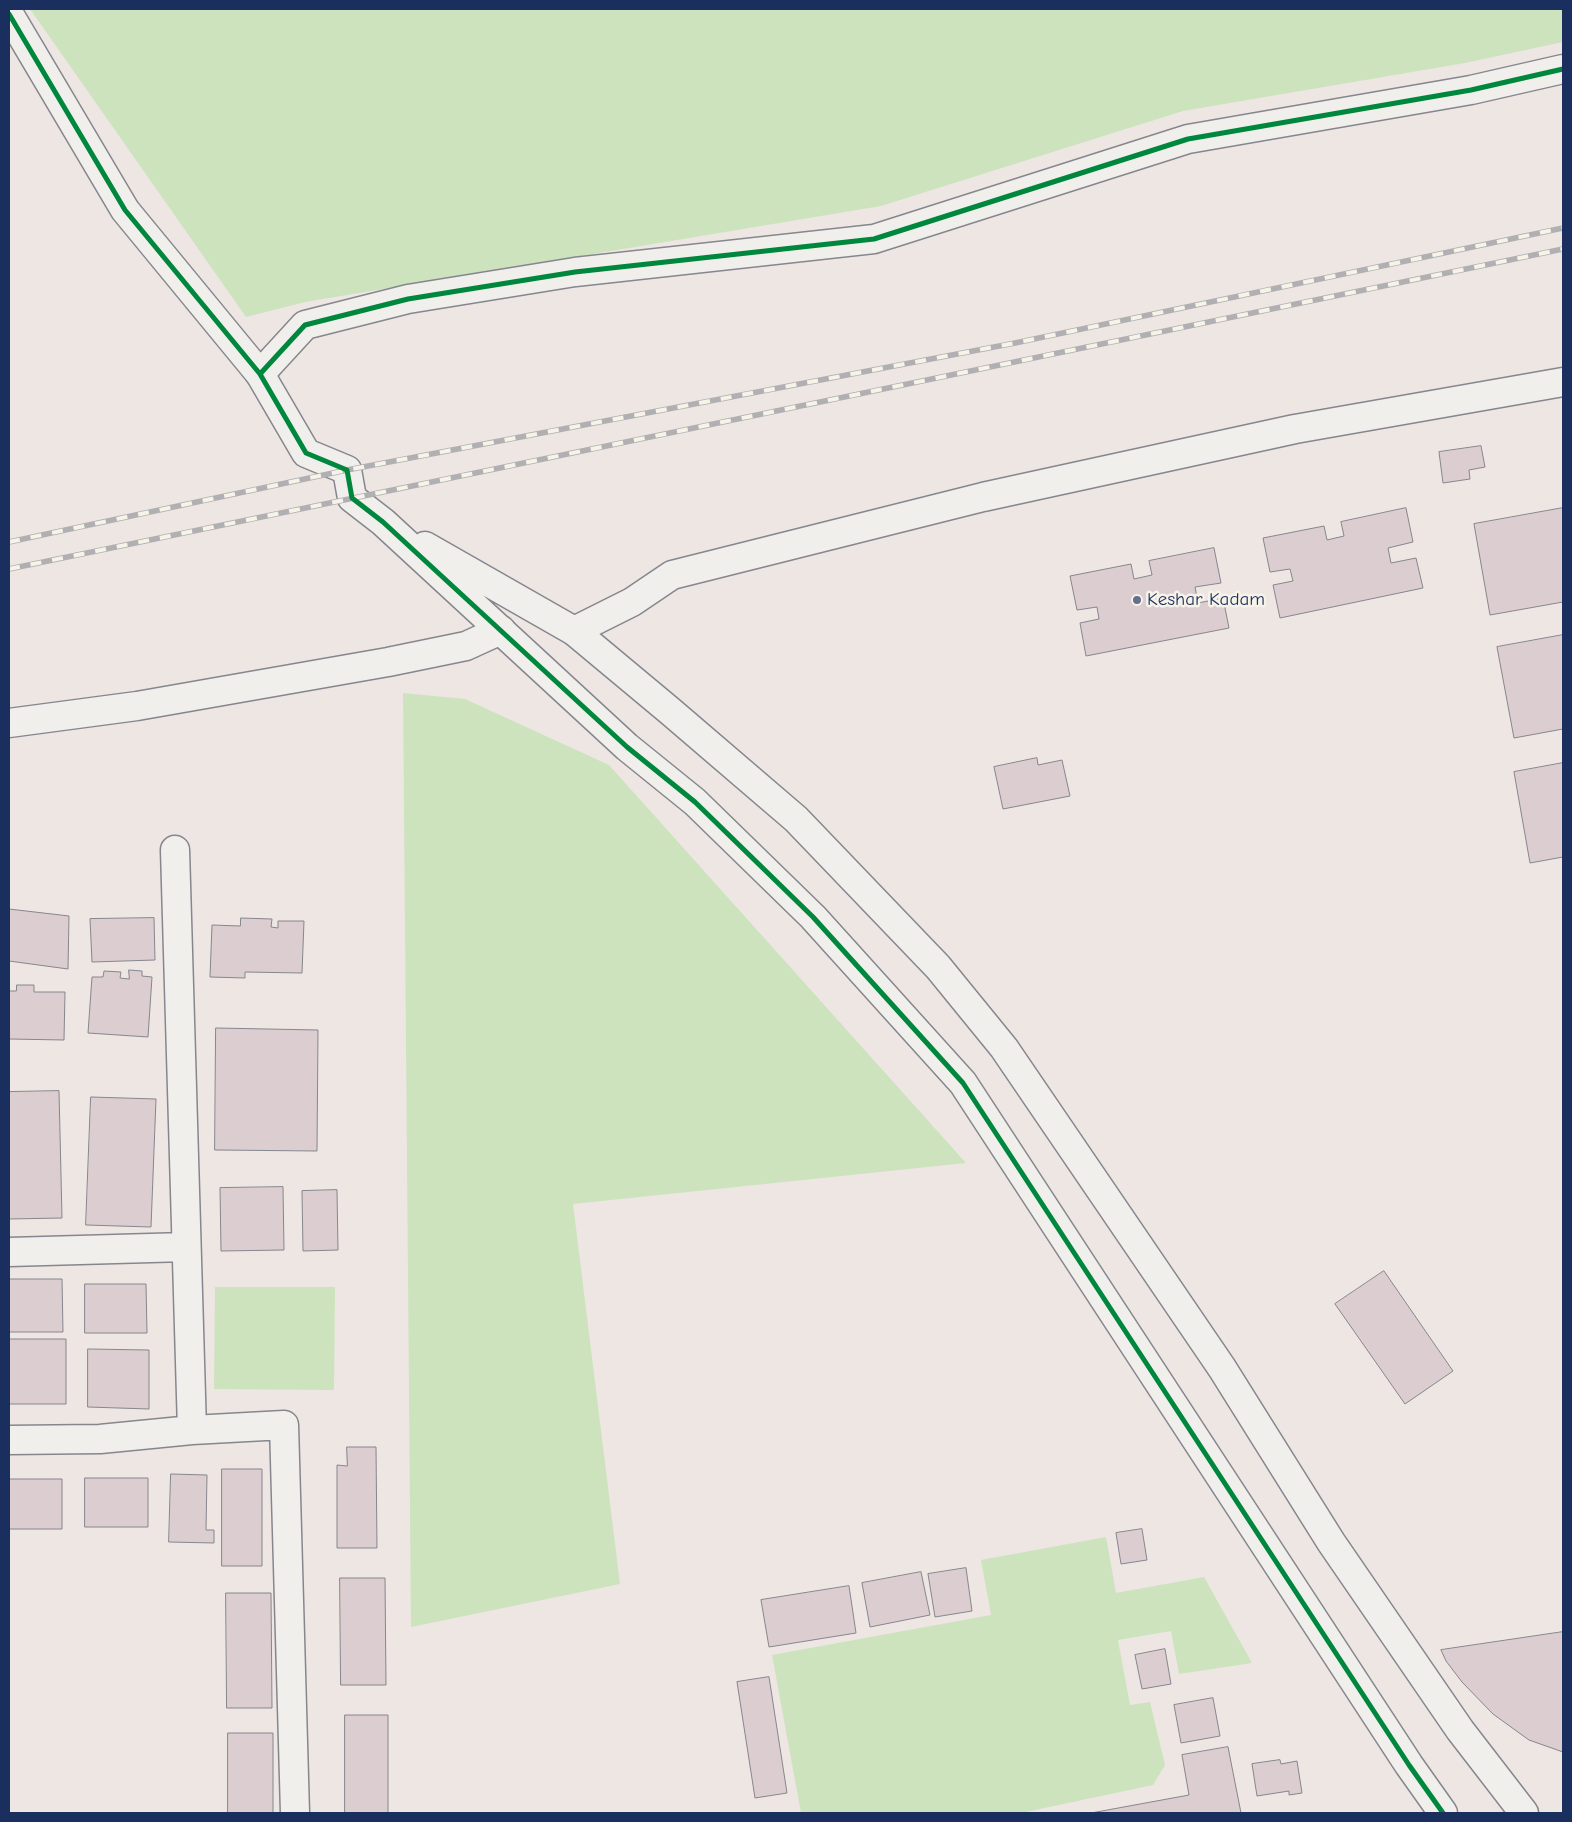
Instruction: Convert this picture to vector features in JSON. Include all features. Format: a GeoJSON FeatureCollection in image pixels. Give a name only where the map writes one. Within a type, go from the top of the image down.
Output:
{"type":"FeatureCollection","features":[{"type":"Feature","properties":{"kind":"street"},"geometry":{"type":"LineString","coordinates":[[9,14],[125,210],[260,374],[306,453],[347,470],[352,498],[383,522],[627,746],[695,802],[813,917],[963,1083],[1409,1765],[1443,1813]]}},
{"type":"Feature","properties":{"kind":"street"},"geometry":{"type":"LineString","coordinates":[[260,374],[305,325],[408,299],[575,272],[874,239],[1188,139],[1471,90],[1563,69]]}},
{"type":"Feature","properties":{"kind":"street"},"geometry":{"type":"LineString","coordinates":[[574,631],[632,602],[672,575],[973,499],[1295,429],[1563,382]]}},
{"type":"Feature","properties":{"kind":"street"},"geometry":{"type":"LineString","coordinates":[[383,522],[574,631],[796,818],[938,967],[1004,1048],[1222,1368],[1331,1542],[1460,1730],[1524,1813]]}},
{"type":"Feature","properties":{"kind":"street"},"geometry":{"type":"LineString","coordinates":[[9,723],[137,706],[388,662],[466,646],[501,630]]}},
{"type":"Feature","properties":{"kind":"street"},"geometry":{"type":"LineString","coordinates":[[175,850],[192,1430]]}},
{"type":"Feature","properties":{"kind":"street"},"geometry":{"type":"LineString","coordinates":[[9,1252],[186,1247]]}},
{"type":"Feature","properties":{"kind":"street"},"geometry":{"type":"LineString","coordinates":[[9,1440],[100,1439],[192,1430],[284,1425],[295,1813]]}},
{"type":"Feature","properties":{"kind":"green space"},"geometry":{"type":"Polygon","coordinates":[[[30,9],[1563,9],[1563,42],[1465,63],[1183,111],[881,206],[305,302],[246,317],[30,9]]]}},
{"type":"Feature","properties":{"kind":"green space"},"geometry":{"type":"Polygon","coordinates":[[[403,693],[465,699],[609,765],[966,1163],[573,1204],[620,1584],[411,1627],[403,693]]]}},
{"type":"Feature","properties":{"kind":"green space"},"geometry":{"type":"Polygon","coordinates":[[[215,1287],[335,1287],[334,1390],[214,1389],[215,1287]]]}},
{"type":"Feature","properties":{"kind":"green space"},"geometry":{"type":"Polygon","coordinates":[[[1106,1537],[1116,1593],[1204,1577],[1252,1663],[1179,1674],[1171,1631],[1118,1640],[1130,1705],[1150,1702],[1165,1765],[1153,1785],[1021,1813],[801,1813],[772,1655],[991,1615],[981,1560],[1106,1537]]]}},
{"type":"Feature","properties":{"kind":"building"},"geometry":{"type":"Polygon","coordinates":[[[1481,446],[1485,467],[1469,470],[1470,479],[1443,483],[1439,452],[1481,446]]]}},
{"type":"Feature","properties":{"kind":"building"},"geometry":{"type":"Polygon","coordinates":[[[1406,508],[1413,542],[1388,548],[1391,563],[1416,558],[1423,588],[1280,618],[1273,585],[1293,581],[1290,569],[1270,572],[1263,538],[1324,526],[1327,540],[1344,536],[1341,522],[1406,508]]]}},
{"type":"Feature","properties":{"kind":"building"},"geometry":{"type":"Polygon","coordinates":[[[1563,508],[1563,602],[1490,615],[1474,524],[1563,508]]]}},
{"type":"Feature","properties":{"kind":"building","name":"Keshar Kadam"},"geometry":{"type":"Polygon","coordinates":[[[1214,548],[1221,583],[1195,587],[1198,603],[1223,598],[1229,628],[1086,656],[1080,623],[1099,619],[1097,607],[1077,610],[1070,576],[1131,564],[1134,579],[1152,575],[1149,561],[1214,548]]]}},
{"type":"Feature","properties":{"kind":"building"},"geometry":{"type":"Polygon","coordinates":[[[1563,635],[1563,729],[1514,738],[1497,647],[1563,635]]]}},
{"type":"Feature","properties":{"kind":"building"},"geometry":{"type":"Polygon","coordinates":[[[1037,758],[1038,765],[1062,760],[1070,796],[1003,809],[994,767],[1037,758]]]}},
{"type":"Feature","properties":{"kind":"building"},"geometry":{"type":"Polygon","coordinates":[[[1563,763],[1563,857],[1530,863],[1514,772],[1563,763]]]}},
{"type":"Feature","properties":{"kind":"building"},"geometry":{"type":"Polygon","coordinates":[[[9,909],[69,916],[68,969],[9,961],[9,909]]]}},
{"type":"Feature","properties":{"kind":"building"},"geometry":{"type":"Polygon","coordinates":[[[154,918],[155,960],[92,962],[90,919],[154,918]]]}},
{"type":"Feature","properties":{"kind":"building"},"geometry":{"type":"Polygon","coordinates":[[[241,918],[272,919],[271,927],[278,928],[278,921],[304,921],[302,973],[245,972],[245,978],[210,977],[212,925],[240,926],[241,918]]]}},
{"type":"Feature","properties":{"kind":"building"},"geometry":{"type":"Polygon","coordinates":[[[129,970],[142,971],[142,976],[152,977],[148,1037],[88,1033],[92,977],[103,977],[104,971],[121,972],[120,978],[129,979],[129,970]]]}},
{"type":"Feature","properties":{"kind":"building"},"geometry":{"type":"Polygon","coordinates":[[[17,985],[34,985],[34,992],[65,992],[64,1040],[9,1039],[9,991],[16,991],[17,985]]]}},
{"type":"Feature","properties":{"kind":"building"},"geometry":{"type":"Polygon","coordinates":[[[216,1028],[318,1030],[317,1151],[215,1150],[216,1028]]]}},
{"type":"Feature","properties":{"kind":"building"},"geometry":{"type":"Polygon","coordinates":[[[59,1091],[62,1218],[9,1219],[9,1092],[59,1091]]]}},
{"type":"Feature","properties":{"kind":"building"},"geometry":{"type":"Polygon","coordinates":[[[91,1097],[156,1099],[151,1227],[86,1225],[91,1097]]]}},
{"type":"Feature","properties":{"kind":"building"},"geometry":{"type":"Polygon","coordinates":[[[283,1187],[284,1250],[221,1251],[220,1188],[283,1187]]]}},
{"type":"Feature","properties":{"kind":"building"},"geometry":{"type":"Polygon","coordinates":[[[337,1190],[338,1250],[303,1251],[302,1191],[337,1190]]]}},
{"type":"Feature","properties":{"kind":"building"},"geometry":{"type":"Polygon","coordinates":[[[1384,1271],[1453,1371],[1405,1404],[1335,1304],[1384,1271]]]}},
{"type":"Feature","properties":{"kind":"building"},"geometry":{"type":"Polygon","coordinates":[[[9,1279],[62,1279],[63,1332],[9,1332],[9,1279]]]}},
{"type":"Feature","properties":{"kind":"building"},"geometry":{"type":"Polygon","coordinates":[[[85,1284],[146,1284],[147,1333],[85,1333],[85,1284]]]}},
{"type":"Feature","properties":{"kind":"building"},"geometry":{"type":"Polygon","coordinates":[[[9,1339],[66,1339],[66,1404],[9,1404],[9,1339]]]}},
{"type":"Feature","properties":{"kind":"building"},"geometry":{"type":"Polygon","coordinates":[[[88,1349],[149,1350],[149,1409],[88,1407],[88,1349]]]}},
{"type":"Feature","properties":{"kind":"building"},"geometry":{"type":"Polygon","coordinates":[[[347,1447],[376,1447],[377,1548],[337,1548],[337,1465],[347,1466],[347,1447]]]}},
{"type":"Feature","properties":{"kind":"building"},"geometry":{"type":"Polygon","coordinates":[[[222,1469],[262,1469],[262,1566],[222,1566],[222,1469]]]}},
{"type":"Feature","properties":{"kind":"building"},"geometry":{"type":"Polygon","coordinates":[[[171,1474],[207,1475],[206,1530],[214,1530],[214,1543],[169,1542],[171,1474]]]}},
{"type":"Feature","properties":{"kind":"building"},"geometry":{"type":"Polygon","coordinates":[[[85,1478],[148,1478],[148,1527],[85,1527],[85,1478]]]}},
{"type":"Feature","properties":{"kind":"building"},"geometry":{"type":"Polygon","coordinates":[[[9,1479],[62,1479],[62,1529],[9,1529],[9,1479]]]}},
{"type":"Feature","properties":{"kind":"building"},"geometry":{"type":"Polygon","coordinates":[[[1142,1529],[1147,1560],[1121,1564],[1116,1533],[1142,1529]]]}},
{"type":"Feature","properties":{"kind":"building"},"geometry":{"type":"Polygon","coordinates":[[[966,1568],[972,1611],[935,1617],[928,1574],[966,1568]]]}},
{"type":"Feature","properties":{"kind":"building"},"geometry":{"type":"Polygon","coordinates":[[[921,1572],[930,1615],[870,1627],[862,1583],[921,1572]]]}},
{"type":"Feature","properties":{"kind":"building"},"geometry":{"type":"Polygon","coordinates":[[[340,1578],[385,1578],[386,1685],[341,1685],[340,1578]]]}},
{"type":"Feature","properties":{"kind":"building"},"geometry":{"type":"Polygon","coordinates":[[[849,1586],[856,1633],[769,1647],[761,1600],[849,1586]]]}},
{"type":"Feature","properties":{"kind":"building"},"geometry":{"type":"Polygon","coordinates":[[[226,1593],[271,1593],[272,1708],[227,1708],[226,1593]]]}},
{"type":"Feature","properties":{"kind":"building"},"geometry":{"type":"Polygon","coordinates":[[[1563,1632],[1563,1752],[1529,1740],[1493,1714],[1462,1682],[1446,1661],[1441,1650],[1563,1632]]]}},
{"type":"Feature","properties":{"kind":"building"},"geometry":{"type":"Polygon","coordinates":[[[1165,1649],[1171,1684],[1142,1689],[1135,1655],[1165,1649]]]}},
{"type":"Feature","properties":{"kind":"building"},"geometry":{"type":"Polygon","coordinates":[[[769,1677],[787,1793],[755,1798],[737,1682],[769,1677]]]}},
{"type":"Feature","properties":{"kind":"building"},"geometry":{"type":"Polygon","coordinates":[[[1213,1698],[1220,1736],[1181,1743],[1174,1705],[1213,1698]]]}},
{"type":"Feature","properties":{"kind":"building"},"geometry":{"type":"Polygon","coordinates":[[[345,1715],[388,1715],[388,1813],[345,1813],[345,1715]]]}},
{"type":"Feature","properties":{"kind":"building"},"geometry":{"type":"Polygon","coordinates":[[[228,1733],[273,1733],[273,1813],[228,1813],[228,1733]]]}},
{"type":"Feature","properties":{"kind":"building"},"geometry":{"type":"Polygon","coordinates":[[[1228,1747],[1241,1813],[1091,1813],[1189,1795],[1182,1755],[1228,1747]]]}},
{"type":"Feature","properties":{"kind":"building"},"geometry":{"type":"Polygon","coordinates":[[[1280,1760],[1281,1764],[1297,1761],[1302,1793],[1289,1795],[1289,1791],[1257,1796],[1252,1764],[1280,1760]]]}},
{"type":"Feature","properties":{"kind":"railway"},"geometry":{"type":"LineString","coordinates":[[9,542],[347,470],[1015,343],[1563,228]]}},
{"type":"Feature","properties":{"kind":"railway"},"geometry":{"type":"LineString","coordinates":[[9,569],[1563,249]]}},
{"type":"Feature","properties":{"kind":"cycle path"},"geometry":{"type":"LineString","coordinates":[[9,14],[125,210],[260,374],[306,453],[347,470],[352,498],[383,522],[627,747],[695,802],[813,917],[963,1083],[1409,1765],[1443,1813]]}},
{"type":"Feature","properties":{"kind":"cycle path"},"geometry":{"type":"LineString","coordinates":[[260,374],[305,325],[408,299],[575,272],[874,239],[1188,139],[1471,90],[1563,69]]}},
{"type":"Feature","properties":{"kind":"place","name":"Keshar Kadam"},"geometry":{"type":"Point","coordinates":[1137,600]}}]}
